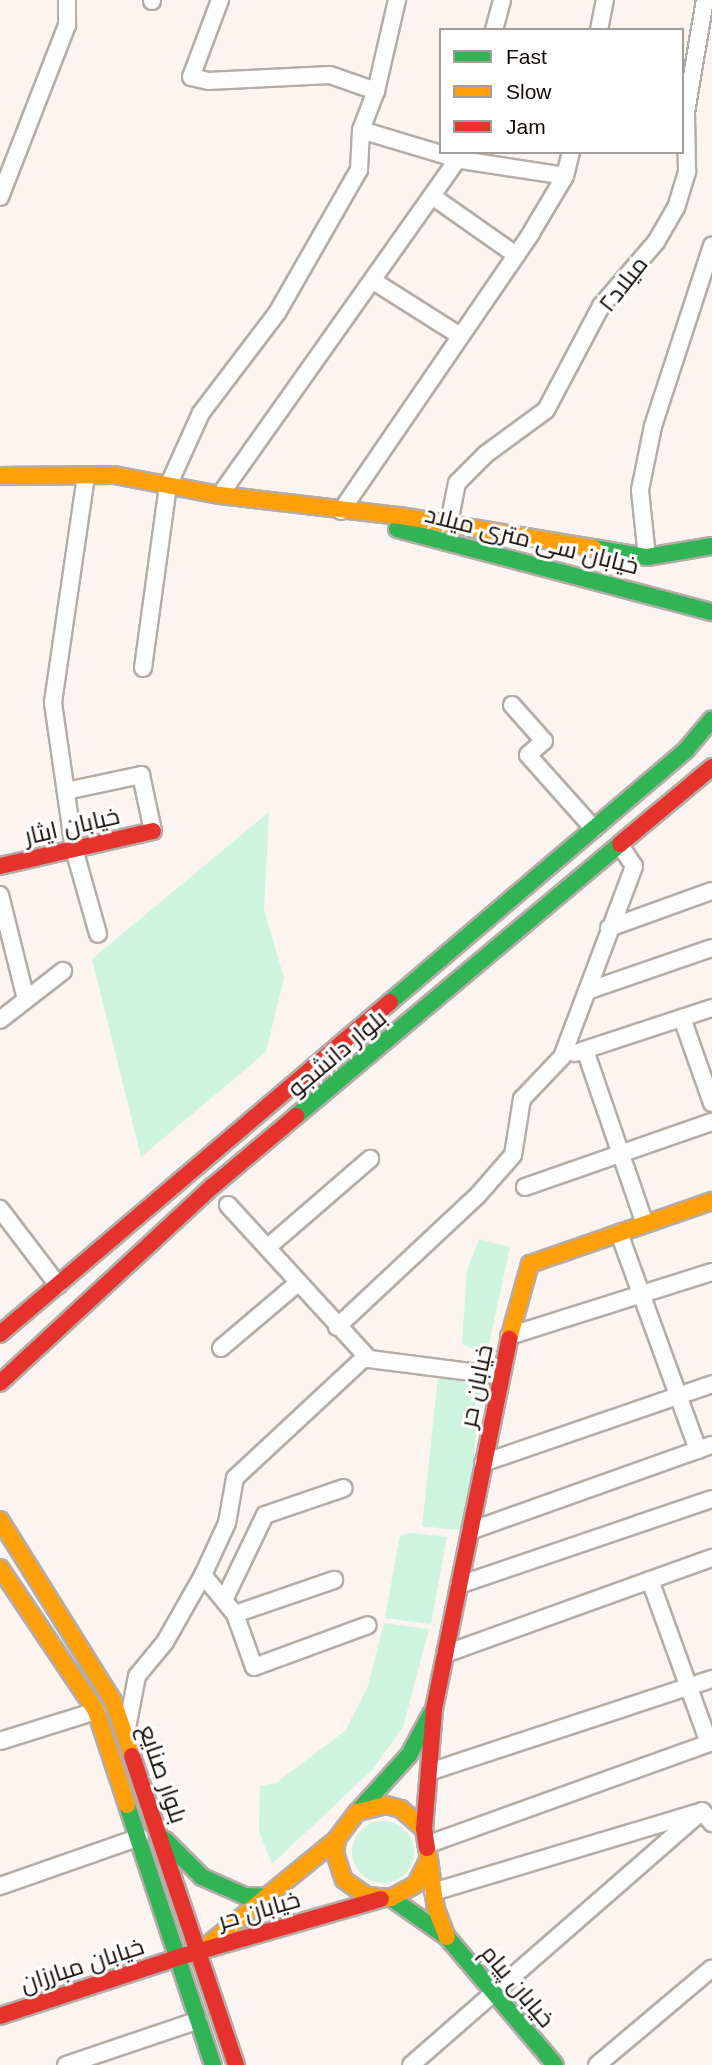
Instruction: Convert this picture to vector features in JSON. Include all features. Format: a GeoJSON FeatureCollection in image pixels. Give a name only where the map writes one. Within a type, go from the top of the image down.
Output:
{"type":"FeatureCollection","features":[{"type":"Feature","properties":{"kind":"street"},"geometry":{"type":"LineString","coordinates":[[0,197],[67,25],[67,0]]}},
{"type":"Feature","properties":{"kind":"street"},"geometry":{"type":"LineString","coordinates":[[220,0],[191,77],[208,81],[330,75],[376,91]]}},
{"type":"Feature","properties":{"kind":"street"},"geometry":{"type":"LineString","coordinates":[[143,668],[168,486],[201,413],[277,313],[359,170],[361,130],[376,91],[397,0]]}},
{"type":"Feature","properties":{"kind":"street"},"geometry":{"type":"LineString","coordinates":[[495,28],[502,0]]}},
{"type":"Feature","properties":{"kind":"street"},"geometry":{"type":"LineString","coordinates":[[599,28],[605,0]]}},
{"type":"Feature","properties":{"kind":"street","name":"میلاد۲"},"geometry":{"type":"LineString","coordinates":[[449,523],[457,483],[485,454],[546,410],[601,306],[656,242],[676,208],[687,171],[686,112],[705,0]]}},
{"type":"Feature","properties":{"kind":"street"},"geometry":{"type":"LineString","coordinates":[[361,130],[439,150]]}},
{"type":"Feature","properties":{"kind":"street"},"geometry":{"type":"LineString","coordinates":[[341,511],[516,255],[565,176],[570,154]]}},
{"type":"Feature","properties":{"kind":"street"},"geometry":{"type":"LineString","coordinates":[[220,495],[375,282],[462,156],[565,176]]}},
{"type":"Feature","properties":{"kind":"street"},"geometry":{"type":"LineString","coordinates":[[432,196],[516,255]]}},
{"type":"Feature","properties":{"kind":"street"},"geometry":{"type":"LineString","coordinates":[[647,557],[640,490],[653,426],[708,275],[712,245]]}},
{"type":"Feature","properties":{"kind":"street"},"geometry":{"type":"LineString","coordinates":[[375,282],[460,336]]}},
{"type":"Feature","properties":{"kind":"street","name":"خیابان سی متری میلاد"},"geometry":{"type":"LineString","coordinates":[[0,476],[114,475],[220,495],[449,523],[647,557],[712,546]]}},
{"type":"Feature","properties":{"kind":"street"},"geometry":{"type":"LineString","coordinates":[[86,476],[53,703],[74,849],[97,934]]}},
{"type":"Feature","properties":{"kind":"street","name":"خیابان سی متری میلاد"},"geometry":{"type":"LineString","coordinates":[[341,511],[712,612]]}},
{"type":"Feature","properties":{"kind":"street"},"geometry":{"type":"LineString","coordinates":[[444,540],[449,523]]}},
{"type":"Feature","properties":{"kind":"street"},"geometry":{"type":"LineString","coordinates":[[512,705],[544,741],[528,755],[594,829]]}},
{"type":"Feature","properties":{"kind":"street","name":"بلوار دانشجو"},"geometry":{"type":"LineString","coordinates":[[0,1334],[686,750],[712,719]]}},
{"type":"Feature","properties":{"kind":"street","name":"بلوار دانشجو"},"geometry":{"type":"LineString","coordinates":[[0,1383],[213,1186],[621,847],[712,767]]}},
{"type":"Feature","properties":{"kind":"street","name":"خیابان ایثار"},"geometry":{"type":"LineString","coordinates":[[0,866],[153,831],[141,775],[66,791]]}},
{"type":"Feature","properties":{"kind":"street"},"geometry":{"type":"LineString","coordinates":[[337,1327],[478,1195],[513,1155],[522,1099],[562,1057],[634,866],[621,847]]}},
{"type":"Feature","properties":{"kind":"street"},"geometry":{"type":"LineString","coordinates":[[609,928],[712,891]]}},
{"type":"Feature","properties":{"kind":"street"},"geometry":{"type":"LineString","coordinates":[[0,895],[26,999]]}},
{"type":"Feature","properties":{"kind":"street"},"geometry":{"type":"LineString","coordinates":[[587,991],[712,948]]}},
{"type":"Feature","properties":{"kind":"street"},"geometry":{"type":"LineString","coordinates":[[0,1020],[63,971]]}},
{"type":"Feature","properties":{"kind":"street"},"geometry":{"type":"LineString","coordinates":[[562,1057],[712,1008]]}},
{"type":"Feature","properties":{"kind":"street"},"geometry":{"type":"LineString","coordinates":[[682,1018],[712,1103]]}},
{"type":"Feature","properties":{"kind":"street"},"geometry":{"type":"LineString","coordinates":[[584,1050],[645,1224]]}},
{"type":"Feature","properties":{"kind":"street"},"geometry":{"type":"LineString","coordinates":[[526,1187],[712,1122]]}},
{"type":"Feature","properties":{"kind":"street"},"geometry":{"type":"LineString","coordinates":[[268,1247],[370,1159]]}},
{"type":"Feature","properties":{"kind":"street","name":"خیابان حر"},"geometry":{"type":"LineString","coordinates":[[427,1844],[434,1709],[509,1336],[530,1264],[712,1201]]}},
{"type":"Feature","properties":{"kind":"street"},"geometry":{"type":"LineString","coordinates":[[228,1205],[369,1359]]}},
{"type":"Feature","properties":{"kind":"street"},"geometry":{"type":"LineString","coordinates":[[0,1209],[58,1286]]}},
{"type":"Feature","properties":{"kind":"street"},"geometry":{"type":"LineString","coordinates":[[470,1531],[705,1447],[678,1396],[619,1233]]}},
{"type":"Feature","properties":{"kind":"street"},"geometry":{"type":"LineString","coordinates":[[509,1336],[712,1272]]}},
{"type":"Feature","properties":{"kind":"street"},"geometry":{"type":"LineString","coordinates":[[221,1348],[299,1282]]}},
{"type":"Feature","properties":{"kind":"street"},"geometry":{"type":"LineString","coordinates":[[126,1734],[137,1676],[165,1642],[203,1575],[227,1523],[235,1478],[364,1358],[501,1376]]}},
{"type":"Feature","properties":{"kind":"street"},"geometry":{"type":"LineString","coordinates":[[483,1463],[712,1384]]}},
{"type":"Feature","properties":{"kind":"street"},"geometry":{"type":"LineString","coordinates":[[225,1598],[265,1516],[344,1488]]}},
{"type":"Feature","properties":{"kind":"street"},"geometry":{"type":"LineString","coordinates":[[459,1585],[712,1499]]}},
{"type":"Feature","properties":{"kind":"street","name":"بلوار صنایع"},"geometry":{"type":"LineString","coordinates":[[0,1520],[99,1675],[126,1734],[236,2065]]}},
{"type":"Feature","properties":{"kind":"street"},"geometry":{"type":"LineString","coordinates":[[445,1654],[712,1558]]}},
{"type":"Feature","properties":{"kind":"street","name":"بلوار صنایع"},"geometry":{"type":"LineString","coordinates":[[0,1568],[96,1711],[140,1837],[213,2065]]}},
{"type":"Feature","properties":{"kind":"street"},"geometry":{"type":"LineString","coordinates":[[203,1575],[225,1598],[235,1614],[254,1667],[369,1625]]}},
{"type":"Feature","properties":{"kind":"street"},"geometry":{"type":"LineString","coordinates":[[235,1614],[334,1580]]}},
{"type":"Feature","properties":{"kind":"street"},"geometry":{"type":"LineString","coordinates":[[427,1844],[711,1743],[650,1580]]}},
{"type":"Feature","properties":{"kind":"street"},"geometry":{"type":"LineString","coordinates":[[432,1772],[712,1679]]}},
{"type":"Feature","properties":{"kind":"street","name":"خیابان حر"},"geometry":{"type":"LineString","coordinates":[[357,1812],[381,1791],[409,1755],[434,1709]]}},
{"type":"Feature","properties":{"kind":"street"},"geometry":{"type":"LineString","coordinates":[[0,1741],[96,1711]]}},
{"type":"Feature","properties":{"kind":"street"},"geometry":{"type":"LineString","coordinates":[[386,1805],[401,1808],[427,1844],[416,1884],[386,1898],[367,1896],[344,1880],[336,1860],[337,1839],[357,1812],[386,1805]]}},
{"type":"Feature","properties":{"kind":"street"},"geometry":{"type":"LineString","coordinates":[[433,1892],[709,1814]]}},
{"type":"Feature","properties":{"kind":"street"},"geometry":{"type":"LineString","coordinates":[[411,2065],[709,1814]]}},
{"type":"Feature","properties":{"kind":"street"},"geometry":{"type":"LineString","coordinates":[[160,1834],[202,1877],[246,1896],[269,1897]]}},
{"type":"Feature","properties":{"kind":"street"},"geometry":{"type":"LineString","coordinates":[[0,1886],[140,1837]]}},
{"type":"Feature","properties":{"kind":"street","name":"خیابان حر"},"geometry":{"type":"LineString","coordinates":[[199,1951],[269,1897],[337,1839]]}},
{"type":"Feature","properties":{"kind":"street","name":"خیابان پیام"},"geometry":{"type":"LineString","coordinates":[[427,1844],[433,1892],[447,1937]]}},
{"type":"Feature","properties":{"kind":"street","name":"خیابان حر"},"geometry":{"type":"LineString","coordinates":[[199,1951],[386,1898]]}},
{"type":"Feature","properties":{"kind":"street","name":"خیابان پیام"},"geometry":{"type":"LineString","coordinates":[[386,1898],[447,1937],[555,2065]]}},
{"type":"Feature","properties":{"kind":"street","name":"خیابان مبارزان"},"geometry":{"type":"LineString","coordinates":[[0,2016],[199,1951]]}},
{"type":"Feature","properties":{"kind":"street"},"geometry":{"type":"LineString","coordinates":[[597,2065],[712,1968]]}},
{"type":"Feature","properties":{"kind":"street"},"geometry":{"type":"LineString","coordinates":[[66,2065],[104,2059],[199,2020]]}},
{"type":"Feature","properties":{"kind":"green space"},"geometry":{"type":"Polygon","coordinates":[[[269,812],[264,910],[284,978],[266,1052],[141,1157],[92,959],[269,812]]]}},
{"type":"Feature","properties":{"kind":"green space"},"geometry":{"type":"Polygon","coordinates":[[[479,1239],[510,1247],[487,1354],[462,1344],[467,1270],[479,1239]]]}},
{"type":"Feature","properties":{"kind":"green space"},"geometry":{"type":"Polygon","coordinates":[[[438,1376],[482,1381],[466,1531],[422,1526],[438,1376]]]}},
{"type":"Feature","properties":{"kind":"green space"},"geometry":{"type":"Polygon","coordinates":[[[414,1533],[447,1537],[431,1624],[385,1618],[400,1535],[414,1533]]]}},
{"type":"Feature","properties":{"kind":"green space"},"geometry":{"type":"Polygon","coordinates":[[[384,1623],[429,1629],[403,1727],[372,1770],[272,1864],[259,1831],[260,1786],[276,1783],[345,1731],[368,1686],[384,1623]]]}},
{"type":"Feature","properties":{"kind":"green space"},"geometry":{"type":"Polygon","coordinates":[[[377,1821],[389,1821],[405,1830],[412,1840],[412,1864],[405,1874],[389,1883],[377,1883],[366,1878],[357,1869],[352,1858],[352,1846],[357,1835],[366,1826],[377,1821]]]}},
{"type":"Feature","properties":{"kind":"traffic: fast"},"geometry":{"type":"LineString","coordinates":[[397,529],[712,612]]}},
{"type":"Feature","properties":{"kind":"traffic: fast"},"geometry":{"type":"LineString","coordinates":[[593,548],[647,557],[712,546]]}},
{"type":"Feature","properties":{"kind":"traffic: fast"},"geometry":{"type":"LineString","coordinates":[[390,1002],[686,750],[712,719]]}},
{"type":"Feature","properties":{"kind":"traffic: fast"},"geometry":{"type":"LineString","coordinates":[[296,1116],[620,844]]}},
{"type":"Feature","properties":{"kind":"traffic: fast"},"geometry":{"type":"LineString","coordinates":[[360,1809],[409,1755],[431,1714]]}},
{"type":"Feature","properties":{"kind":"traffic: fast"},"geometry":{"type":"LineString","coordinates":[[127,1805],[213,2065]]}},
{"type":"Feature","properties":{"kind":"traffic: fast"},"geometry":{"type":"LineString","coordinates":[[165,1840],[202,1877],[245,1896],[269,1897]]}},
{"type":"Feature","properties":{"kind":"traffic: fast"},"geometry":{"type":"LineString","coordinates":[[391,1898],[447,1937],[555,2065]]}},
{"type":"Feature","properties":{"kind":"traffic: slow"},"geometry":{"type":"LineString","coordinates":[[0,476],[114,475],[220,495],[400,516],[593,548]]}},
{"type":"Feature","properties":{"kind":"traffic: slow"},"geometry":{"type":"LineString","coordinates":[[509,1339],[530,1264],[712,1201]]}},
{"type":"Feature","properties":{"kind":"traffic: slow"},"geometry":{"type":"LineString","coordinates":[[0,1520],[113,1701],[132,1756]]}},
{"type":"Feature","properties":{"kind":"traffic: slow"},"geometry":{"type":"LineString","coordinates":[[0,1568],[96,1711],[127,1805]]}},
{"type":"Feature","properties":{"kind":"traffic: slow"},"geometry":{"type":"LineString","coordinates":[[424,1829],[401,1809],[386,1805],[357,1812],[337,1839],[335,1853],[344,1880],[367,1896],[391,1898],[416,1884],[429,1859],[427,1848]]}},
{"type":"Feature","properties":{"kind":"traffic: slow"},"geometry":{"type":"LineString","coordinates":[[210,1943],[337,1839]]}},
{"type":"Feature","properties":{"kind":"traffic: slow"},"geometry":{"type":"LineString","coordinates":[[429,1859],[436,1909],[447,1937]]}},
{"type":"Feature","properties":{"kind":"traffic: jam"},"geometry":{"type":"LineString","coordinates":[[620,844],[712,767]]}},
{"type":"Feature","properties":{"kind":"traffic: jam"},"geometry":{"type":"LineString","coordinates":[[0,866],[153,831]]}},
{"type":"Feature","properties":{"kind":"traffic: jam"},"geometry":{"type":"LineString","coordinates":[[0,1334],[390,1002]]}},
{"type":"Feature","properties":{"kind":"traffic: jam"},"geometry":{"type":"LineString","coordinates":[[0,1383],[213,1186],[296,1116]]}},
{"type":"Feature","properties":{"kind":"traffic: jam"},"geometry":{"type":"LineString","coordinates":[[427,1848],[424,1829],[434,1709],[509,1339]]}},
{"type":"Feature","properties":{"kind":"traffic: jam"},"geometry":{"type":"LineString","coordinates":[[132,1756],[236,2065]]}},
{"type":"Feature","properties":{"kind":"traffic: jam"},"geometry":{"type":"LineString","coordinates":[[0,2016],[179,1957],[381,1899]]}}]}
